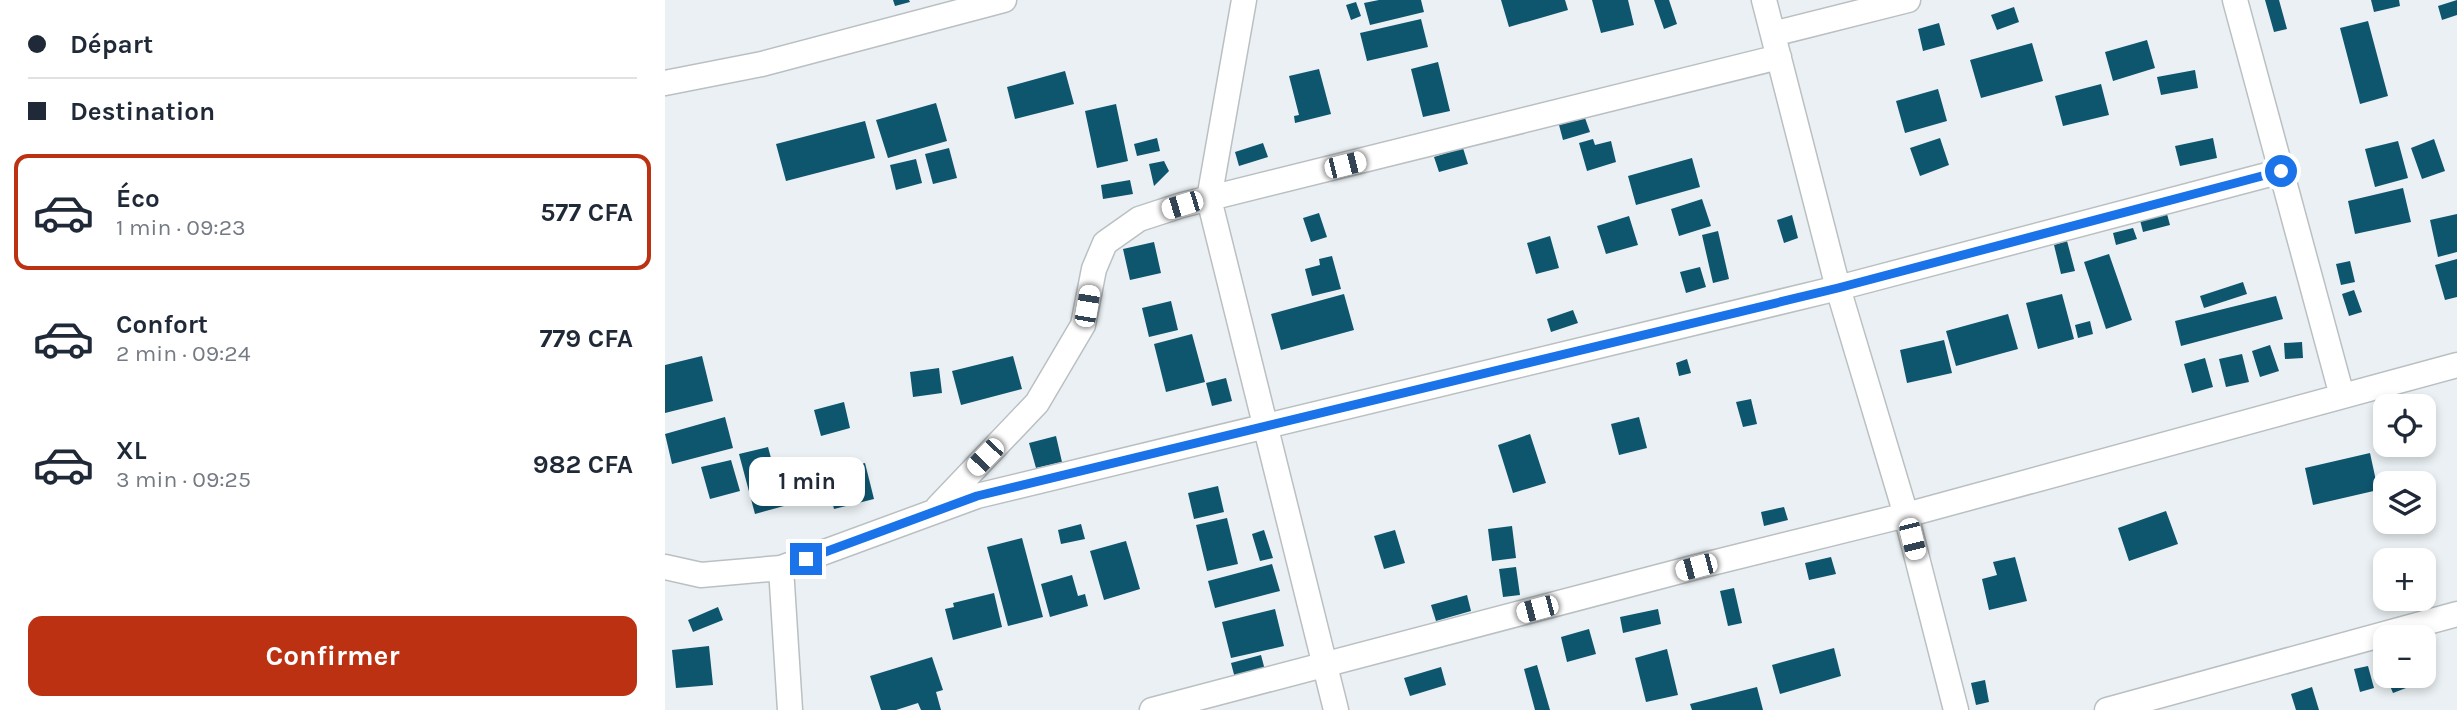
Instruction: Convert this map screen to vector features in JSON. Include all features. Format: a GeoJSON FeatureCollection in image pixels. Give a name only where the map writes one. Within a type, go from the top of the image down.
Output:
{"type":"FeatureCollection","features":[{"type":"Feature","properties":{"kind":"street"},"geometry":{"type":"LineString","coordinates":[[665,83],[762,64],[1005,0]]}},
{"type":"Feature","properties":{"kind":"street"},"geometry":{"type":"LineString","coordinates":[[1244,0],[1209,199],[1336,710]]}},
{"type":"Feature","properties":{"kind":"street"},"geometry":{"type":"LineString","coordinates":[[1764,0],[1838,288],[1906,515],[1956,710]]}},
{"type":"Feature","properties":{"kind":"street"},"geometry":{"type":"LineString","coordinates":[[933,512],[1037,403],[1083,325],[1094,268],[1105,243],[1139,219],[1776,46],[1908,0]]}},
{"type":"Feature","properties":{"kind":"street"},"geometry":{"type":"LineString","coordinates":[[2235,0],[2342,396]]}},
{"type":"Feature","properties":{"kind":"street"},"geometry":{"type":"LineString","coordinates":[[665,567],[701,575],[781,568],[977,496],[1838,288],[2281,171]]}},
{"type":"Feature","properties":{"kind":"street"},"geometry":{"type":"LineString","coordinates":[[1152,710],[1696,567],[1906,515],[2457,365]]}},
{"type":"Feature","properties":{"kind":"street"},"geometry":{"type":"LineString","coordinates":[[781,568],[790,710]]}},
{"type":"Feature","properties":{"kind":"street"},"geometry":{"type":"LineString","coordinates":[[2107,710],[2457,614]]}},
{"type":"Feature","properties":{"kind":"building"},"geometry":{"type":"Polygon","coordinates":[[[893,0],[909,0],[910,2],[895,6],[893,0]]]}},
{"type":"Feature","properties":{"kind":"building"},"geometry":{"type":"Polygon","coordinates":[[[1379,0],[1421,0],[1424,12],[1370,25],[1364,3],[1379,0]]]}},
{"type":"Feature","properties":{"kind":"building"},"geometry":{"type":"Polygon","coordinates":[[[1501,0],[1565,0],[1568,10],[1509,27],[1501,0]]]}},
{"type":"Feature","properties":{"kind":"building"},"geometry":{"type":"Polygon","coordinates":[[[1592,0],[1628,0],[1634,25],[1601,33],[1592,0]]]}},
{"type":"Feature","properties":{"kind":"building"},"geometry":{"type":"Polygon","coordinates":[[[1654,0],[1669,0],[1677,24],[1664,29],[1654,0]]]}},
{"type":"Feature","properties":{"kind":"building"},"geometry":{"type":"Polygon","coordinates":[[[2265,0],[2279,0],[2287,29],[2274,32],[2265,0]]]}},
{"type":"Feature","properties":{"kind":"building"},"geometry":{"type":"Polygon","coordinates":[[[2371,0],[2399,0],[2400,6],[2374,12],[2371,0]]]}},
{"type":"Feature","properties":{"kind":"building"},"geometry":{"type":"Polygon","coordinates":[[[2457,0],[2457,15],[2442,20],[2438,6],[2457,0]]]}},
{"type":"Feature","properties":{"kind":"building"},"geometry":{"type":"Polygon","coordinates":[[[1356,2],[1361,16],[1351,20],[1346,5],[1356,2]]]}},
{"type":"Feature","properties":{"kind":"building"},"geometry":{"type":"Polygon","coordinates":[[[2014,7],[2019,22],[1997,30],[1991,15],[2014,7]]]}},
{"type":"Feature","properties":{"kind":"building"},"geometry":{"type":"Polygon","coordinates":[[[1421,19],[1428,47],[1367,61],[1360,33],[1421,19]]]}},
{"type":"Feature","properties":{"kind":"building"},"geometry":{"type":"Polygon","coordinates":[[[2368,21],[2388,96],[2360,104],[2340,28],[2368,21]]]}},
{"type":"Feature","properties":{"kind":"building"},"geometry":{"type":"Polygon","coordinates":[[[1939,23],[1945,45],[1923,51],[1918,29],[1939,23]]]}},
{"type":"Feature","properties":{"kind":"building"},"geometry":{"type":"Polygon","coordinates":[[[2147,40],[2155,68],[2113,81],[2105,52],[2147,40]]]}},
{"type":"Feature","properties":{"kind":"building"},"geometry":{"type":"Polygon","coordinates":[[[2032,43],[2043,81],[1981,98],[1970,60],[2032,43]]]}},
{"type":"Feature","properties":{"kind":"building"},"geometry":{"type":"Polygon","coordinates":[[[1438,62],[1450,111],[1423,117],[1411,69],[1438,62]]]}},
{"type":"Feature","properties":{"kind":"building"},"geometry":{"type":"Polygon","coordinates":[[[1319,69],[1331,114],[1295,123],[1294,116],[1299,115],[1289,76],[1319,69]]]}},
{"type":"Feature","properties":{"kind":"building"},"geometry":{"type":"Polygon","coordinates":[[[2195,70],[2198,88],[2161,95],[2157,77],[2195,70]]]}},
{"type":"Feature","properties":{"kind":"building"},"geometry":{"type":"Polygon","coordinates":[[[1065,71],[1074,104],[1015,119],[1007,87],[1065,71]]]}},
{"type":"Feature","properties":{"kind":"building"},"geometry":{"type":"Polygon","coordinates":[[[2101,84],[2109,115],[2063,126],[2055,96],[2101,84]]]}},
{"type":"Feature","properties":{"kind":"building"},"geometry":{"type":"Polygon","coordinates":[[[1938,89],[1947,121],[1905,133],[1896,101],[1938,89]]]}},
{"type":"Feature","properties":{"kind":"building"},"geometry":{"type":"Polygon","coordinates":[[[936,103],[947,141],[888,158],[876,120],[936,103]]]}},
{"type":"Feature","properties":{"kind":"building"},"geometry":{"type":"Polygon","coordinates":[[[1116,104],[1128,161],[1097,168],[1085,111],[1116,104]]]}},
{"type":"Feature","properties":{"kind":"building"},"geometry":{"type":"Polygon","coordinates":[[[1585,118],[1590,132],[1563,140],[1559,125],[1585,118]]]}},
{"type":"Feature","properties":{"kind":"building"},"geometry":{"type":"Polygon","coordinates":[[[865,121],[875,158],[786,181],[776,144],[865,121]]]}},
{"type":"Feature","properties":{"kind":"building"},"geometry":{"type":"Polygon","coordinates":[[[1157,138],[1160,151],[1137,156],[1134,144],[1157,138]]]}},
{"type":"Feature","properties":{"kind":"building"},"geometry":{"type":"Polygon","coordinates":[[[1940,138],[1949,165],[1920,176],[1910,148],[1940,138]]]}},
{"type":"Feature","properties":{"kind":"building"},"geometry":{"type":"Polygon","coordinates":[[[2213,138],[2217,158],[2180,166],[2175,146],[2213,138]]]}},
{"type":"Feature","properties":{"kind":"building"},"geometry":{"type":"Polygon","coordinates":[[[1593,139],[1595,145],[1611,141],[1616,162],[1587,171],[1579,143],[1593,139]]]}},
{"type":"Feature","properties":{"kind":"building"},"geometry":{"type":"Polygon","coordinates":[[[2434,139],[2445,171],[2422,179],[2411,148],[2434,139]]]}},
{"type":"Feature","properties":{"kind":"building"},"geometry":{"type":"Polygon","coordinates":[[[2398,141],[2408,178],[2375,187],[2365,149],[2398,141]]]}},
{"type":"Feature","properties":{"kind":"building"},"geometry":{"type":"Polygon","coordinates":[[[1263,143],[1268,157],[1239,166],[1235,152],[1263,143]]]}},
{"type":"Feature","properties":{"kind":"building"},"geometry":{"type":"Polygon","coordinates":[[[949,148],[957,178],[933,184],[925,154],[949,148]]]}},
{"type":"Feature","properties":{"kind":"building"},"geometry":{"type":"Polygon","coordinates":[[[1463,148],[1468,164],[1439,172],[1434,157],[1463,148]]]}},
{"type":"Feature","properties":{"kind":"building"},"geometry":{"type":"Polygon","coordinates":[[[1692,158],[1700,187],[1636,205],[1628,176],[1692,158]]]}},
{"type":"Feature","properties":{"kind":"building"},"geometry":{"type":"Polygon","coordinates":[[[916,159],[922,183],[896,190],[890,165],[916,159]]]}},
{"type":"Feature","properties":{"kind":"building"},"geometry":{"type":"Polygon","coordinates":[[[1164,161],[1169,171],[1154,186],[1149,164],[1164,161]]]}},
{"type":"Feature","properties":{"kind":"building"},"geometry":{"type":"Polygon","coordinates":[[[1130,180],[1133,194],[1103,199],[1101,185],[1130,180]]]}},
{"type":"Feature","properties":{"kind":"building"},"geometry":{"type":"Polygon","coordinates":[[[2403,188],[2411,222],[2355,234],[2348,201],[2403,188]]]}},
{"type":"Feature","properties":{"kind":"building"},"geometry":{"type":"Polygon","coordinates":[[[1702,199],[1711,226],[1679,236],[1671,209],[1702,199]]]}},
{"type":"Feature","properties":{"kind":"building"},"geometry":{"type":"Polygon","coordinates":[[[1319,213],[1327,237],[1311,242],[1303,218],[1319,213]]]}},
{"type":"Feature","properties":{"kind":"building"},"geometry":{"type":"Polygon","coordinates":[[[2167,214],[2170,225],[2143,232],[2140,220],[2167,214]]]}},
{"type":"Feature","properties":{"kind":"building"},"geometry":{"type":"Polygon","coordinates":[[[2457,214],[2457,252],[2438,257],[2430,220],[2457,214]]]}},
{"type":"Feature","properties":{"kind":"building"},"geometry":{"type":"Polygon","coordinates":[[[1792,215],[1798,238],[1784,243],[1777,220],[1792,215]]]}},
{"type":"Feature","properties":{"kind":"building"},"geometry":{"type":"Polygon","coordinates":[[[1629,216],[1638,245],[1606,254],[1597,226],[1629,216]]]}},
{"type":"Feature","properties":{"kind":"building"},"geometry":{"type":"Polygon","coordinates":[[[2133,228],[2137,239],[2116,245],[2113,233],[2133,228]]]}},
{"type":"Feature","properties":{"kind":"building"},"geometry":{"type":"Polygon","coordinates":[[[1718,231],[1729,279],[1713,283],[1702,235],[1718,231]]]}},
{"type":"Feature","properties":{"kind":"building"},"geometry":{"type":"Polygon","coordinates":[[[1550,236],[1559,268],[1536,274],[1527,243],[1550,236]]]}},
{"type":"Feature","properties":{"kind":"building"},"geometry":{"type":"Polygon","coordinates":[[[2067,241],[2075,271],[2061,274],[2054,245],[2067,241]]]}},
{"type":"Feature","properties":{"kind":"building"},"geometry":{"type":"Polygon","coordinates":[[[1154,242],[1161,273],[1130,280],[1123,249],[1154,242]]]}},
{"type":"Feature","properties":{"kind":"building"},"geometry":{"type":"Polygon","coordinates":[[[2109,254],[2132,320],[2106,329],[2084,262],[2109,254]]]}},
{"type":"Feature","properties":{"kind":"building"},"geometry":{"type":"Polygon","coordinates":[[[1332,256],[1341,289],[1312,296],[1305,269],[1320,265],[1319,259],[1332,256]]]}},
{"type":"Feature","properties":{"kind":"building"},"geometry":{"type":"Polygon","coordinates":[[[2457,259],[2457,297],[2445,300],[2435,265],[2457,259]]]}},
{"type":"Feature","properties":{"kind":"building"},"geometry":{"type":"Polygon","coordinates":[[[2350,261],[2355,282],[2341,285],[2336,264],[2350,261]]]}},
{"type":"Feature","properties":{"kind":"building"},"geometry":{"type":"Polygon","coordinates":[[[1700,267],[1706,287],[1686,293],[1680,272],[1700,267]]]}},
{"type":"Feature","properties":{"kind":"building"},"geometry":{"type":"Polygon","coordinates":[[[2243,282],[2247,294],[2204,308],[2200,296],[2243,282]]]}},
{"type":"Feature","properties":{"kind":"building"},"geometry":{"type":"Polygon","coordinates":[[[2354,290],[2362,312],[2349,316],[2342,294],[2354,290]]]}},
{"type":"Feature","properties":{"kind":"building"},"geometry":{"type":"Polygon","coordinates":[[[1344,294],[1354,330],[1281,350],[1271,314],[1344,294]]]}},
{"type":"Feature","properties":{"kind":"building"},"geometry":{"type":"Polygon","coordinates":[[[2062,294],[2074,339],[2038,349],[2026,303],[2062,294]]]}},
{"type":"Feature","properties":{"kind":"building"},"geometry":{"type":"Polygon","coordinates":[[[2276,296],[2283,319],[2181,346],[2175,321],[2276,296]]]}},
{"type":"Feature","properties":{"kind":"building"},"geometry":{"type":"Polygon","coordinates":[[[1171,301],[1178,330],[1149,337],[1142,308],[1171,301]]]}},
{"type":"Feature","properties":{"kind":"building"},"geometry":{"type":"Polygon","coordinates":[[[1573,310],[1578,323],[1551,332],[1547,319],[1573,310]]]}},
{"type":"Feature","properties":{"kind":"building"},"geometry":{"type":"Polygon","coordinates":[[[2008,314],[2018,349],[1956,366],[1946,331],[2008,314]]]}},
{"type":"Feature","properties":{"kind":"building"},"geometry":{"type":"Polygon","coordinates":[[[2090,321],[2093,334],[2078,338],[2075,325],[2090,321]]]}},
{"type":"Feature","properties":{"kind":"building"},"geometry":{"type":"Polygon","coordinates":[[[1192,334],[1205,382],[1166,392],[1154,344],[1192,334]]]}},
{"type":"Feature","properties":{"kind":"building"},"geometry":{"type":"Polygon","coordinates":[[[1944,340],[1952,373],[1907,383],[1900,350],[1944,340]]]}},
{"type":"Feature","properties":{"kind":"building"},"geometry":{"type":"Polygon","coordinates":[[[2302,342],[2303,358],[2285,359],[2284,343],[2302,342]]]}},
{"type":"Feature","properties":{"kind":"building"},"geometry":{"type":"Polygon","coordinates":[[[2270,345],[2279,371],[2260,377],[2252,351],[2270,345]]]}},
{"type":"Feature","properties":{"kind":"building"},"geometry":{"type":"Polygon","coordinates":[[[2242,354],[2249,382],[2226,387],[2219,359],[2242,354]]]}},
{"type":"Feature","properties":{"kind":"building"},"geometry":{"type":"Polygon","coordinates":[[[702,356],[713,401],[665,413],[665,365],[702,356]]]}},
{"type":"Feature","properties":{"kind":"building"},"geometry":{"type":"Polygon","coordinates":[[[1013,356],[1022,389],[961,405],[952,371],[1013,356]]]}},
{"type":"Feature","properties":{"kind":"building"},"geometry":{"type":"Polygon","coordinates":[[[2205,358],[2213,387],[2192,393],[2184,364],[2205,358]]]}},
{"type":"Feature","properties":{"kind":"building"},"geometry":{"type":"Polygon","coordinates":[[[1687,359],[1691,373],[1679,376],[1676,363],[1687,359]]]}},
{"type":"Feature","properties":{"kind":"building"},"geometry":{"type":"Polygon","coordinates":[[[939,368],[942,393],[913,397],[910,372],[939,368]]]}},
{"type":"Feature","properties":{"kind":"building"},"geometry":{"type":"Polygon","coordinates":[[[1226,378],[1232,401],[1212,406],[1206,383],[1226,378]]]}},
{"type":"Feature","properties":{"kind":"building"},"geometry":{"type":"Polygon","coordinates":[[[1751,399],[1757,424],[1743,427],[1736,402],[1751,399]]]}},
{"type":"Feature","properties":{"kind":"building"},"geometry":{"type":"Polygon","coordinates":[[[844,402],[850,428],[821,436],[814,410],[844,402]]]}},
{"type":"Feature","properties":{"kind":"building"},"geometry":{"type":"Polygon","coordinates":[[[725,417],[733,448],[672,464],[665,434],[725,417]]]}},
{"type":"Feature","properties":{"kind":"building"},"geometry":{"type":"Polygon","coordinates":[[[1639,417],[1647,448],[1619,455],[1611,424],[1639,417]]]}},
{"type":"Feature","properties":{"kind":"building"},"geometry":{"type":"Polygon","coordinates":[[[1530,434],[1546,483],[1513,493],[1498,445],[1530,434]]]}},
{"type":"Feature","properties":{"kind":"building"},"geometry":{"type":"Polygon","coordinates":[[[1056,436],[1062,462],[1036,468],[1029,443],[1056,436]]]}},
{"type":"Feature","properties":{"kind":"building"},"geometry":{"type":"Polygon","coordinates":[[[768,447],[784,506],[755,514],[739,454],[768,447]]]}},
{"type":"Feature","properties":{"kind":"building"},"geometry":{"type":"Polygon","coordinates":[[[2370,453],[2374,471],[2373,491],[2313,505],[2305,468],[2370,453]]]}},
{"type":"Feature","properties":{"kind":"building"},"geometry":{"type":"Polygon","coordinates":[[[731,460],[740,491],[710,499],[701,467],[731,460]]]}},
{"type":"Feature","properties":{"kind":"building"},"geometry":{"type":"Polygon","coordinates":[[[865,463],[874,499],[834,509],[825,473],[865,463]]]}},
{"type":"Feature","properties":{"kind":"building"},"geometry":{"type":"Polygon","coordinates":[[[1218,486],[1224,512],[1194,519],[1188,493],[1218,486]]]}},
{"type":"Feature","properties":{"kind":"building"},"geometry":{"type":"Polygon","coordinates":[[[1784,507],[1788,520],[1764,526],[1761,512],[1784,507]]]}},
{"type":"Feature","properties":{"kind":"building"},"geometry":{"type":"Polygon","coordinates":[[[2166,511],[2178,544],[2129,561],[2118,528],[2166,511]]]}},
{"type":"Feature","properties":{"kind":"building"},"geometry":{"type":"Polygon","coordinates":[[[1227,518],[1238,564],[1207,571],[1196,525],[1227,518]]]}},
{"type":"Feature","properties":{"kind":"building"},"geometry":{"type":"Polygon","coordinates":[[[1081,524],[1085,539],[1061,544],[1058,530],[1081,524]]]}},
{"type":"Feature","properties":{"kind":"building"},"geometry":{"type":"Polygon","coordinates":[[[1512,526],[1516,558],[1492,561],[1488,529],[1512,526]]]}},
{"type":"Feature","properties":{"kind":"building"},"geometry":{"type":"Polygon","coordinates":[[[1264,530],[1273,558],[1260,561],[1252,534],[1264,530]]]}},
{"type":"Feature","properties":{"kind":"building"},"geometry":{"type":"Polygon","coordinates":[[[1395,530],[1405,563],[1384,569],[1374,536],[1395,530]]]}},
{"type":"Feature","properties":{"kind":"building"},"geometry":{"type":"Polygon","coordinates":[[[1022,538],[1043,617],[1008,626],[987,547],[1022,538]]]}},
{"type":"Feature","properties":{"kind":"building"},"geometry":{"type":"Polygon","coordinates":[[[1126,541],[1140,589],[1104,600],[1090,551],[1126,541]]]}},
{"type":"Feature","properties":{"kind":"building"},"geometry":{"type":"Polygon","coordinates":[[[1831,557],[1836,574],[1809,580],[1805,563],[1831,557]]]}},
{"type":"Feature","properties":{"kind":"building"},"geometry":{"type":"Polygon","coordinates":[[[2015,557],[2027,601],[1989,610],[1982,579],[1997,575],[1993,562],[2015,557]]]}},
{"type":"Feature","properties":{"kind":"building"},"geometry":{"type":"Polygon","coordinates":[[[1272,564],[1280,591],[1215,608],[1208,581],[1272,564]]]}},
{"type":"Feature","properties":{"kind":"building"},"geometry":{"type":"Polygon","coordinates":[[[1516,567],[1520,595],[1503,597],[1499,569],[1516,567]]]}},
{"type":"Feature","properties":{"kind":"building"},"geometry":{"type":"Polygon","coordinates":[[[1072,575],[1078,596],[1085,594],[1088,606],[1050,617],[1041,584],[1072,575]]]}},
{"type":"Feature","properties":{"kind":"building"},"geometry":{"type":"Polygon","coordinates":[[[1734,588],[1742,623],[1728,626],[1720,591],[1734,588]]]}},
{"type":"Feature","properties":{"kind":"building"},"geometry":{"type":"Polygon","coordinates":[[[994,593],[1002,627],[953,640],[945,609],[954,607],[953,603],[994,593]]]}},
{"type":"Feature","properties":{"kind":"building"},"geometry":{"type":"Polygon","coordinates":[[[1467,595],[1471,611],[1436,621],[1431,605],[1467,595]]]}},
{"type":"Feature","properties":{"kind":"building"},"geometry":{"type":"Polygon","coordinates":[[[718,607],[723,620],[693,632],[688,620],[718,607]]]}},
{"type":"Feature","properties":{"kind":"building"},"geometry":{"type":"Polygon","coordinates":[[[1275,609],[1284,646],[1231,658],[1222,622],[1275,609]]]}},
{"type":"Feature","properties":{"kind":"building"},"geometry":{"type":"Polygon","coordinates":[[[1658,609],[1661,624],[1623,633],[1620,617],[1658,609]]]}},
{"type":"Feature","properties":{"kind":"building"},"geometry":{"type":"Polygon","coordinates":[[[1589,629],[1596,654],[1567,662],[1561,637],[1589,629]]]}},
{"type":"Feature","properties":{"kind":"building"},"geometry":{"type":"Polygon","coordinates":[[[709,646],[713,685],[676,688],[672,650],[709,646]]]}},
{"type":"Feature","properties":{"kind":"building"},"geometry":{"type":"Polygon","coordinates":[[[1834,648],[1841,676],[1780,694],[1772,665],[1834,648]]]}},
{"type":"Feature","properties":{"kind":"building"},"geometry":{"type":"Polygon","coordinates":[[[1667,649],[1678,695],[1646,702],[1635,658],[1667,649]]]}},
{"type":"Feature","properties":{"kind":"building"},"geometry":{"type":"Polygon","coordinates":[[[1261,655],[1266,674],[1236,682],[1231,663],[1261,655]]]}},
{"type":"Feature","properties":{"kind":"building"},"geometry":{"type":"Polygon","coordinates":[[[932,657],[943,690],[936,692],[941,710],[921,710],[918,703],[896,710],[881,710],[870,676],[932,657]]]}},
{"type":"Feature","properties":{"kind":"building"},"geometry":{"type":"Polygon","coordinates":[[[1537,665],[1550,710],[1535,710],[1524,669],[1537,665]]]}},
{"type":"Feature","properties":{"kind":"building"},"geometry":{"type":"Polygon","coordinates":[[[2368,666],[2374,688],[2360,692],[2354,669],[2368,666]]]}},
{"type":"Feature","properties":{"kind":"building"},"geometry":{"type":"Polygon","coordinates":[[[1441,667],[1446,685],[1410,696],[1404,678],[1441,667]]]}},
{"type":"Feature","properties":{"kind":"building"},"geometry":{"type":"Polygon","coordinates":[[[1985,680],[1989,702],[1976,705],[1971,683],[1985,680]]]}},
{"type":"Feature","properties":{"kind":"building"},"geometry":{"type":"Polygon","coordinates":[[[1757,687],[1763,710],[1692,710],[1690,704],[1757,687]]]}},
{"type":"Feature","properties":{"kind":"building"},"geometry":{"type":"Polygon","coordinates":[[[2312,687],[2319,710],[2296,710],[2291,694],[2312,687]]]}},
{"type":"Feature","properties":{"kind":"building"},"geometry":{"type":"Polygon","coordinates":[[[2391,688],[2406,688],[2393,693],[2391,688]]]}},
{"type":"Feature","properties":{"kind":"route"},"geometry":{"type":"LineString","coordinates":[[806,559],[977,496],[1838,288],[2281,171]]}}]}
